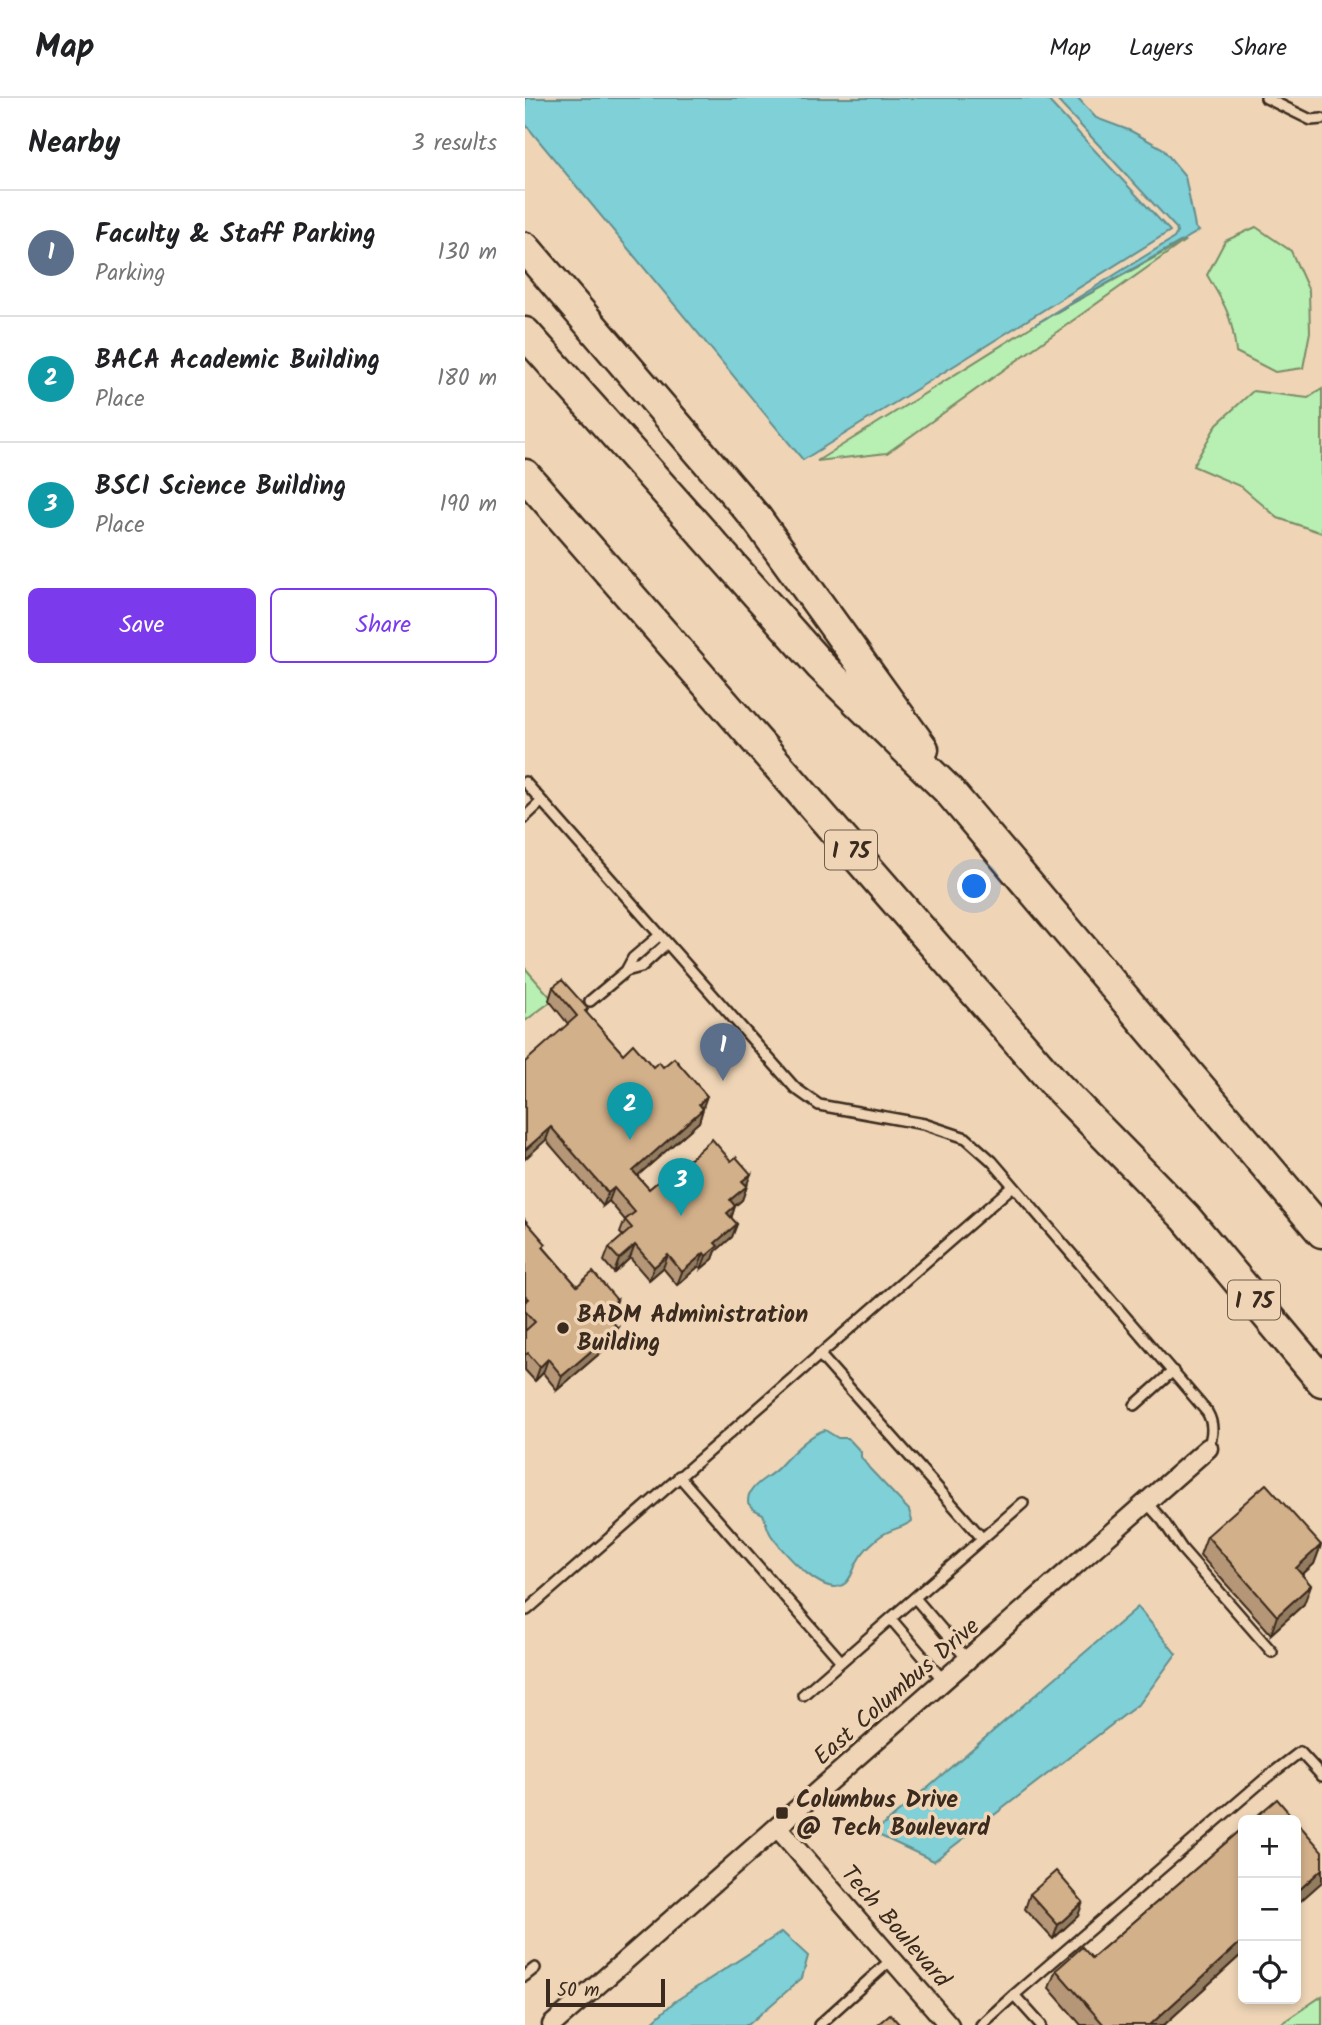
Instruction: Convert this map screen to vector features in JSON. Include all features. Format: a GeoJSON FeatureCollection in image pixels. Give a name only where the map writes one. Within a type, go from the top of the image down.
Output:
{"type":"FeatureCollection","features":[{"type":"Feature","properties":{"kind":"highway"},"geometry":{"type":"LineString","coordinates":[[525,248],[757,519],[913,733],[949,791]]}},
{"type":"Feature","properties":{"kind":"highway"},"geometry":{"type":"LineString","coordinates":[[525,332],[821,666],[949,791],[1322,1232]]}},
{"type":"Feature","properties":{"kind":"highway","name":"I 75"},"geometry":{"type":"LineString","coordinates":[[525,475],[1057,1086],[1186,1217],[1322,1381]]}},
{"type":"Feature","properties":{"kind":"street","name":"East Columbus Drive"},"geometry":{"type":"LineString","coordinates":[[552,2025],[1208,1448]]}},
{"type":"Feature","properties":{"kind":"street","name":"Tech Boulevard"},"geometry":{"type":"LineString","coordinates":[[778,1828],[949,2025]]}},
{"type":"Feature","properties":{"kind":"lane"},"geometry":{"type":"LineString","coordinates":[[1266,98],[1311,120],[1322,119]]}},
{"type":"Feature","properties":{"kind":"lane"},"geometry":{"type":"LineString","coordinates":[[525,782],[795,1088],[819,1105],[924,1124],[966,1138],[992,1161],[1212,1420],[1212,1438],[1208,1448]]}},
{"type":"Feature","properties":{"kind":"lane"},"geometry":{"type":"LineString","coordinates":[[525,817],[542,801]]}},
{"type":"Feature","properties":{"kind":"lane"},"geometry":{"type":"LineString","coordinates":[[590,1001],[626,971],[633,958],[660,935]]}},
{"type":"Feature","properties":{"kind":"lane"},"geometry":{"type":"LineString","coordinates":[[626,971],[641,967],[667,943]]}},
{"type":"Feature","properties":{"kind":"lane"},"geometry":{"type":"LineString","coordinates":[[527,1610],[1013,1186]]}},
{"type":"Feature","properties":{"kind":"lane"},"geometry":{"type":"LineString","coordinates":[[819,1354],[982,1538]]}},
{"type":"Feature","properties":{"kind":"lane"},"geometry":{"type":"LineString","coordinates":[[1135,1405],[1173,1371]]}},
{"type":"Feature","properties":{"kind":"lane"},"geometry":{"type":"LineString","coordinates":[[679,1476],[841,1661]]}},
{"type":"Feature","properties":{"kind":"lane"},"geometry":{"type":"LineString","coordinates":[[1146,1502],[1182,1549],[1272,1652]]}},
{"type":"Feature","properties":{"kind":"lane"},"geometry":{"type":"LineString","coordinates":[[803,1695],[1023,1503]]}},
{"type":"Feature","properties":{"kind":"lane"},"geometry":{"type":"LineString","coordinates":[[915,1598],[968,1660]]}},
{"type":"Feature","properties":{"kind":"lane"},"geometry":{"type":"LineString","coordinates":[[891,1619],[944,1681]]}},
{"type":"Feature","properties":{"kind":"lane"},"geometry":{"type":"LineString","coordinates":[[981,2025],[1266,1778],[1300,1752],[1322,1776]]}},
{"type":"Feature","properties":{"kind":"lane"},"geometry":{"type":"LineString","coordinates":[[819,2025],[892,1959]]}},
{"type":"Feature","properties":{"kind":"lane"},"geometry":{"type":"LineString","coordinates":[[525,1976],[535,1968]]}},
{"type":"Feature","properties":{"kind":"lane"},"geometry":{"type":"LineString","coordinates":[[1014,1995],[1041,2025]]}},
{"type":"Feature","properties":{"kind":"green space"},"geometry":{"type":"Polygon","coordinates":[[[1256,227],[1291,251],[1309,291],[1310,332],[1303,368],[1275,372],[1236,352],[1227,311],[1207,275],[1225,241],[1256,227]]]}},
{"type":"Feature","properties":{"kind":"green space"},"geometry":{"type":"Polygon","coordinates":[[[1186,240],[887,453],[817,461],[1034,325],[1186,240]]]}},
{"type":"Feature","properties":{"kind":"green space"},"geometry":{"type":"Polygon","coordinates":[[[1322,389],[1322,533],[1278,518],[1242,487],[1193,466],[1217,424],[1253,391],[1308,398],[1322,389]]]}},
{"type":"Feature","properties":{"kind":"green space"},"geometry":{"type":"Polygon","coordinates":[[[525,968],[553,1000],[525,1021],[525,968]]]}},
{"type":"Feature","properties":{"kind":"green space"},"geometry":{"type":"Polygon","coordinates":[[[1322,1996],[1322,2025],[1279,2025],[1322,1996]]]}},
{"type":"Feature","properties":{"kind":"water"},"geometry":{"type":"Polygon","coordinates":[[[525,98],[1046,98],[1170,231],[803,460],[525,124],[525,98]]]}},
{"type":"Feature","properties":{"kind":"water"},"geometry":{"type":"Polygon","coordinates":[[[1055,98],[1078,98],[1096,118],[1131,131],[1162,148],[1185,176],[1195,227],[1199,231],[1034,325],[1174,238],[1177,233],[1176,228],[1055,98]]]}},
{"type":"Feature","properties":{"kind":"water"},"geometry":{"type":"Polygon","coordinates":[[[825,1430],[838,1438],[848,1438],[861,1452],[861,1457],[870,1469],[909,1510],[912,1521],[878,1538],[861,1555],[848,1580],[843,1585],[834,1587],[814,1578],[793,1561],[771,1535],[763,1514],[748,1503],[749,1494],[756,1485],[806,1441],[825,1430]]]}},
{"type":"Feature","properties":{"kind":"water"},"geometry":{"type":"Polygon","coordinates":[[[1138,1607],[1176,1654],[1140,1703],[934,1861],[874,1833],[1138,1607]]]}},
{"type":"Feature","properties":{"kind":"water"},"geometry":{"type":"Polygon","coordinates":[[[782,1932],[808,1956],[802,1978],[748,2025],[649,2025],[674,2002],[782,1932]]]}},
{"type":"Feature","properties":{"kind":"building"},"geometry":{"type":"Polygon","coordinates":[[[562,980],[623,1054],[633,1044],[653,1067],[659,1062],[663,1067],[674,1058],[707,1096],[699,1104],[703,1109],[633,1171],[649,1189],[680,1163],[682,1166],[712,1139],[731,1161],[736,1157],[751,1174],[742,1181],[747,1186],[730,1200],[735,1206],[727,1213],[737,1224],[715,1243],[718,1246],[706,1256],[704,1253],[682,1272],[668,1255],[654,1267],[635,1245],[619,1259],[609,1248],[632,1228],[625,1220],[635,1212],[614,1188],[608,1193],[551,1127],[525,1150],[525,1062],[577,1016],[553,987],[562,980]]]}},
{"type":"Feature","properties":{"kind":"building","name":"BADM Administration Building"},"geometry":{"type":"Polygon","coordinates":[[[525,1220],[546,1244],[543,1247],[577,1286],[593,1272],[617,1300],[603,1311],[618,1328],[562,1376],[548,1359],[540,1367],[528,1353],[525,1355],[525,1331],[535,1322],[525,1311],[525,1302],[529,1299],[525,1295],[525,1220]]]}},
{"type":"Feature","properties":{"kind":"building"},"geometry":{"type":"Polygon","coordinates":[[[1266,1484],[1321,1545],[1296,1568],[1311,1585],[1277,1616],[1207,1536],[1266,1484]]]}},
{"type":"Feature","properties":{"kind":"building"},"geometry":{"type":"Polygon","coordinates":[[[1277,1799],[1291,1815],[1258,1815],[1277,1799]]]}},
{"type":"Feature","properties":{"kind":"building"},"geometry":{"type":"Polygon","coordinates":[[[1301,1827],[1322,1851],[1322,1869],[1301,1888],[1301,1827]]]}},
{"type":"Feature","properties":{"kind":"building"},"geometry":{"type":"Polygon","coordinates":[[[1238,1832],[1238,1945],[1150,2025],[1104,2025],[1056,1970],[1082,1947],[1092,1958],[1238,1832]]]}},
{"type":"Feature","properties":{"kind":"building"},"geometry":{"type":"Polygon","coordinates":[[[1056,1871],[1083,1902],[1058,1925],[1030,1894],[1056,1871]]]}},
{"type":"Feature","properties":{"kind":"building"},"geometry":{"type":"Polygon","coordinates":[[[890,2014],[900,2025],[877,2025],[890,2014]]]}},
{"type":"Feature","properties":{"kind":"place","name":"Faculty & Staff Parking"},"geometry":{"type":"Point","coordinates":[723,1081]}},
{"type":"Feature","properties":{"kind":"place","name":"BACA Academic Building"},"geometry":{"type":"Point","coordinates":[630,1140]}},
{"type":"Feature","properties":{"kind":"place","name":"BSCI Science Building"},"geometry":{"type":"Point","coordinates":[681,1216]}},
{"type":"Feature","properties":{"kind":"place","name":"BADM Administration Building"},"geometry":{"type":"Point","coordinates":[563,1328]}},
{"type":"Feature","properties":{"kind":"place","name":"Columbus Drive @ Tech Boulevard"},"geometry":{"type":"Point","coordinates":[782,1813]}}]}
